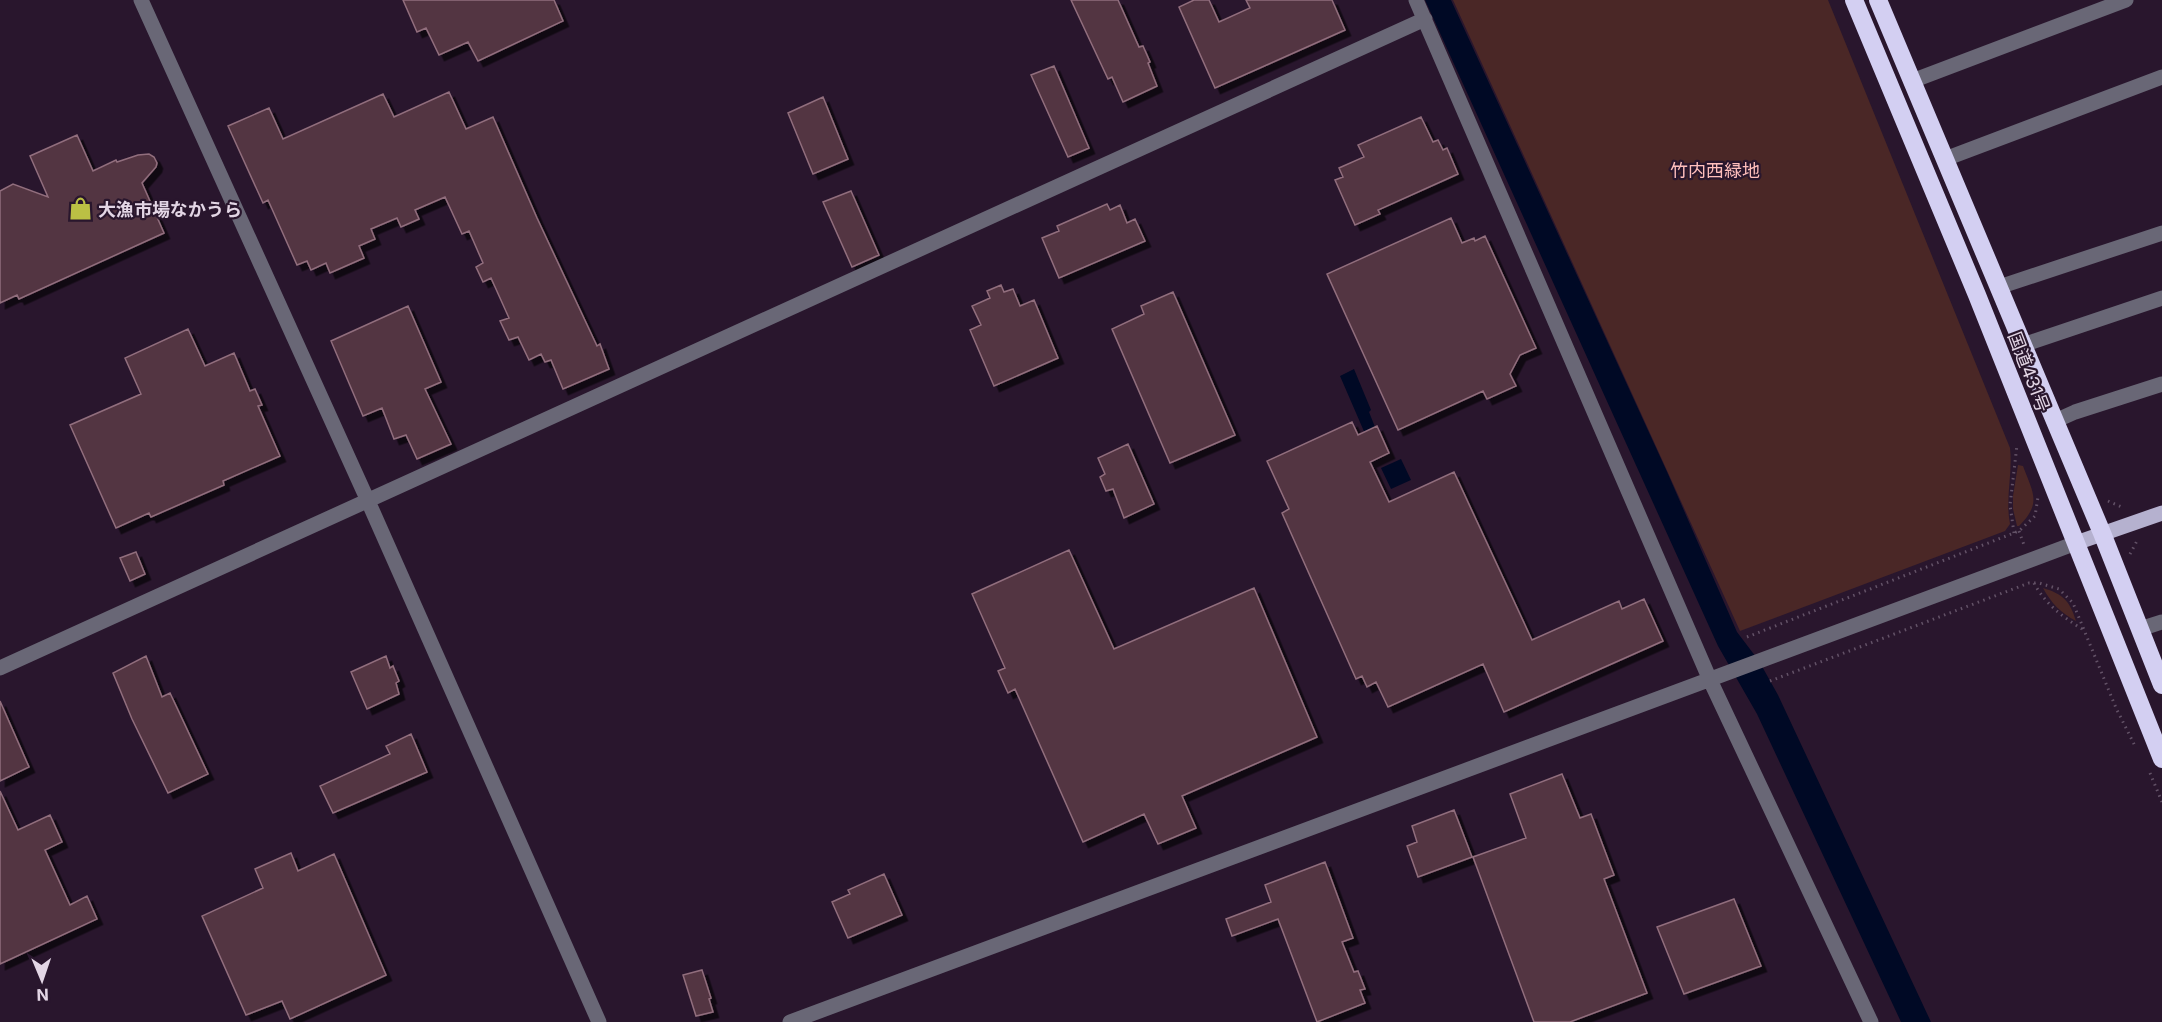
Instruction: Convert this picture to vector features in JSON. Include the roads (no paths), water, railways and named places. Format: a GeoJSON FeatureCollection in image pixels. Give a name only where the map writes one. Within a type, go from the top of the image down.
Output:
{"type":"FeatureCollection","features":[{"type":"Feature","properties":{"kind":"highway","name":"国道431号"},"geometry":{"type":"LineString","coordinates":[[1854,0],[1925,167],[2076,543],[2155,766]]}},
{"type":"Feature","properties":{"kind":"highway","name":"国道431号"},"geometry":{"type":"LineString","coordinates":[[1878,0],[2102,533],[2162,685]]}},
{"type":"Feature","properties":{"kind":"main road"},"geometry":{"type":"LineString","coordinates":[[2076,543],[2162,513]]}},
{"type":"Feature","properties":{"kind":"street"},"geometry":{"type":"LineString","coordinates":[[141,0],[368,501],[599,1022]]}},
{"type":"Feature","properties":{"kind":"street"},"geometry":{"type":"LineString","coordinates":[[1416,0],[1710,680],[1871,1022]]}},
{"type":"Feature","properties":{"kind":"street"},"geometry":{"type":"LineString","coordinates":[[1912,81],[2126,0]]}},
{"type":"Feature","properties":{"kind":"street"},"geometry":{"type":"LineString","coordinates":[[0,669],[1425,19]]}},
{"type":"Feature","properties":{"kind":"street"},"geometry":{"type":"LineString","coordinates":[[1945,159],[2162,77]]}},
{"type":"Feature","properties":{"kind":"street"},"geometry":{"type":"LineString","coordinates":[[1998,287],[2162,233]]}},
{"type":"Feature","properties":{"kind":"street"},"geometry":{"type":"LineString","coordinates":[[2023,345],[2162,298]]}},
{"type":"Feature","properties":{"kind":"street"},"geometry":{"type":"LineString","coordinates":[[2055,421],[2075,412],[2162,384]]}},
{"type":"Feature","properties":{"kind":"street"},"geometry":{"type":"LineString","coordinates":[[790,1022],[2076,543]]}},
{"type":"Feature","properties":{"kind":"street"},"geometry":{"type":"LineString","coordinates":[[2140,629],[2162,622]]}},
{"type":"Feature","properties":{"kind":"water"},"geometry":{"type":"Polygon","coordinates":[[[1425,0],[1451,0],[1668,474],[1737,632],[1759,661],[1778,695],[1931,1022],[1901,1022],[1757,714],[1718,646],[1425,0]]]}},
{"type":"Feature","properties":{"kind":"water"},"geometry":{"type":"Polygon","coordinates":[[[1354,369],[1371,410],[1369,412],[1377,432],[1366,436],[1340,376],[1354,369]]]}},
{"type":"Feature","properties":{"kind":"water"},"geometry":{"type":"Polygon","coordinates":[[[1401,459],[1411,480],[1391,489],[1381,468],[1401,459]]]}},
{"type":"Feature","properties":{"kind":"place","name":"大漁市場なかうら"},"geometry":{"type":"Point","coordinates":[80,209]}},
{"type":"Feature","properties":{"kind":"park label","name":"竹内西緑地"},"geometry":{"type":"Point","coordinates":[1715,170]}}]}
